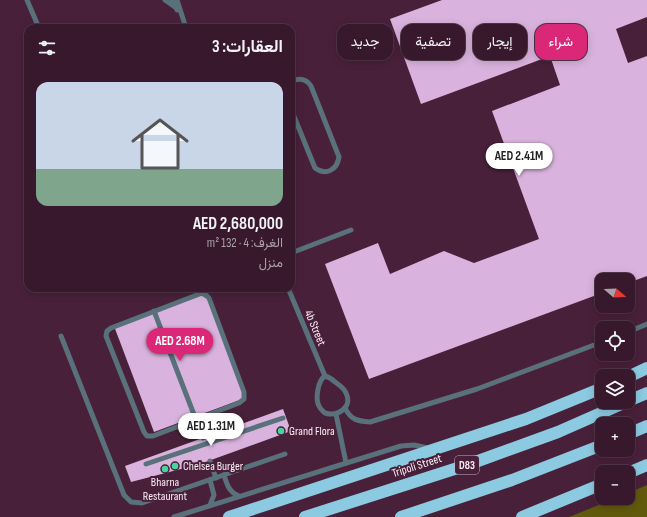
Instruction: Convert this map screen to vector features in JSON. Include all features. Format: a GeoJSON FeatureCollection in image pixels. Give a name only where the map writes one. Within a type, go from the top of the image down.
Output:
{"type":"FeatureCollection","features":[{"type":"Feature","properties":{"kind":"highway"},"geometry":{"type":"LineString","coordinates":[[635,374],[647,368]]}},
{"type":"Feature","properties":{"kind":"highway"},"geometry":{"type":"LineString","coordinates":[[229,517],[526,419],[595,391]]}},
{"type":"Feature","properties":{"kind":"highway","name":"Tripoli Street"},"geometry":{"type":"LineString","coordinates":[[635,398],[647,393]]}},
{"type":"Feature","properties":{"kind":"highway","name":"Tripoli Street"},"geometry":{"type":"LineString","coordinates":[[305,517],[467,465],[558,432],[609,409]]}},
{"type":"Feature","properties":{"kind":"highway"},"geometry":{"type":"LineString","coordinates":[[635,431],[647,426]]}},
{"type":"Feature","properties":{"kind":"highway","name":"D83"},"geometry":{"type":"LineString","coordinates":[[401,517],[512,480],[595,448]]}},
{"type":"Feature","properties":{"kind":"highway"},"geometry":{"type":"LineString","coordinates":[[635,470],[647,465]]}},
{"type":"Feature","properties":{"kind":"highway"},"geometry":{"type":"LineString","coordinates":[[522,517],[595,487]]}},
{"type":"Feature","properties":{"kind":"lane"},"geometry":{"type":"LineString","coordinates":[[27,0],[36,24]]}},
{"type":"Feature","properties":{"kind":"lane"},"geometry":{"type":"LineString","coordinates":[[165,0],[175,7]]}},
{"type":"Feature","properties":{"kind":"lane"},"geometry":{"type":"LineString","coordinates":[[172,0],[183,20]]}},
{"type":"Feature","properties":{"kind":"lane"},"geometry":{"type":"LineString","coordinates":[[177,0],[184,24]]}},
{"type":"Feature","properties":{"kind":"lane"},"geometry":{"type":"LineString","coordinates":[[295,80],[306,80],[311,86],[339,157],[335,168],[331,171],[325,172],[315,168],[295,120]]}},
{"type":"Feature","properties":{"kind":"lane"},"geometry":{"type":"LineString","coordinates":[[295,251],[351,230]]}},
{"type":"Feature","properties":{"kind":"lane","name":"4b Street"},"geometry":{"type":"LineString","coordinates":[[290,292],[325,376]]}},
{"type":"Feature","properties":{"kind":"lane"},"geometry":{"type":"LineString","coordinates":[[202,293],[209,298],[244,396],[242,401],[153,436],[147,436],[144,432],[106,336],[107,331],[111,328],[154,311],[202,293]]}},
{"type":"Feature","properties":{"kind":"lane"},"geometry":{"type":"LineString","coordinates":[[154,311],[203,438]]}},
{"type":"Feature","properties":{"kind":"lane"},"geometry":{"type":"LineString","coordinates":[[635,329],[647,324]]}},
{"type":"Feature","properties":{"kind":"lane"},"geometry":{"type":"LineString","coordinates":[[61,336],[124,495],[131,502],[142,503],[285,454]]}},
{"type":"Feature","properties":{"kind":"lane"},"geometry":{"type":"LineString","coordinates":[[345,408],[349,416],[359,421],[370,422],[477,388],[595,345]]}},
{"type":"Feature","properties":{"kind":"lane"},"geometry":{"type":"LineString","coordinates":[[322,377],[329,377],[346,392],[347,403],[345,408],[336,414],[325,413],[318,405],[317,400],[322,377]]}},
{"type":"Feature","properties":{"kind":"lane"},"geometry":{"type":"LineString","coordinates":[[336,414],[346,463]]}},
{"type":"Feature","properties":{"kind":"lane"},"geometry":{"type":"LineString","coordinates":[[146,464],[283,418]]}},
{"type":"Feature","properties":{"kind":"lane"},"geometry":{"type":"LineString","coordinates":[[174,517],[408,445],[420,446],[435,450]]}},
{"type":"Feature","properties":{"kind":"lane"},"geometry":{"type":"LineString","coordinates":[[210,460],[216,478]]}},
{"type":"Feature","properties":{"kind":"lane"},"geometry":{"type":"LineString","coordinates":[[224,475],[230,490],[239,496]]}},
{"type":"Feature","properties":{"kind":"lane"},"geometry":{"type":"LineString","coordinates":[[210,480],[214,495],[210,505]]}},
{"type":"Feature","properties":{"kind":"shaded area"},"geometry":{"type":"Polygon","coordinates":[[[647,485],[647,517],[569,517],[599,505],[635,505],[635,490],[647,485]]]}},
{"type":"Feature","properties":{"kind":"building"},"geometry":{"type":"Polygon","coordinates":[[[442,0],[647,0],[647,17],[616,29],[628,63],[647,56],[647,276],[635,280],[635,273],[595,273],[595,296],[369,379],[325,264],[378,243],[390,274],[444,251],[474,263],[539,239],[492,111],[560,85],[551,60],[587,60],[587,24],[535,24],[535,60],[539,60],[421,104],[405,60],[465,60],[465,24],[401,24],[401,49],[390,19],[442,0]]]}},
{"type":"Feature","properties":{"kind":"building"},"geometry":{"type":"Polygon","coordinates":[[[205,292],[245,398],[154,432],[114,326],[205,292]]]}},
{"type":"Feature","properties":{"kind":"building"},"geometry":{"type":"Polygon","coordinates":[[[283,409],[291,431],[200,464],[131,482],[125,466],[283,409]]]}},
{"type":"Feature","properties":{"kind":"place","name":"Grand Flora"},"geometry":{"type":"Point","coordinates":[281,431]}},
{"type":"Feature","properties":{"kind":"place","name":"Chelsea Burger"},"geometry":{"type":"Point","coordinates":[175,466]}},
{"type":"Feature","properties":{"kind":"place","name":"Bharna Restaurant"},"geometry":{"type":"Point","coordinates":[165,469]}}]}
